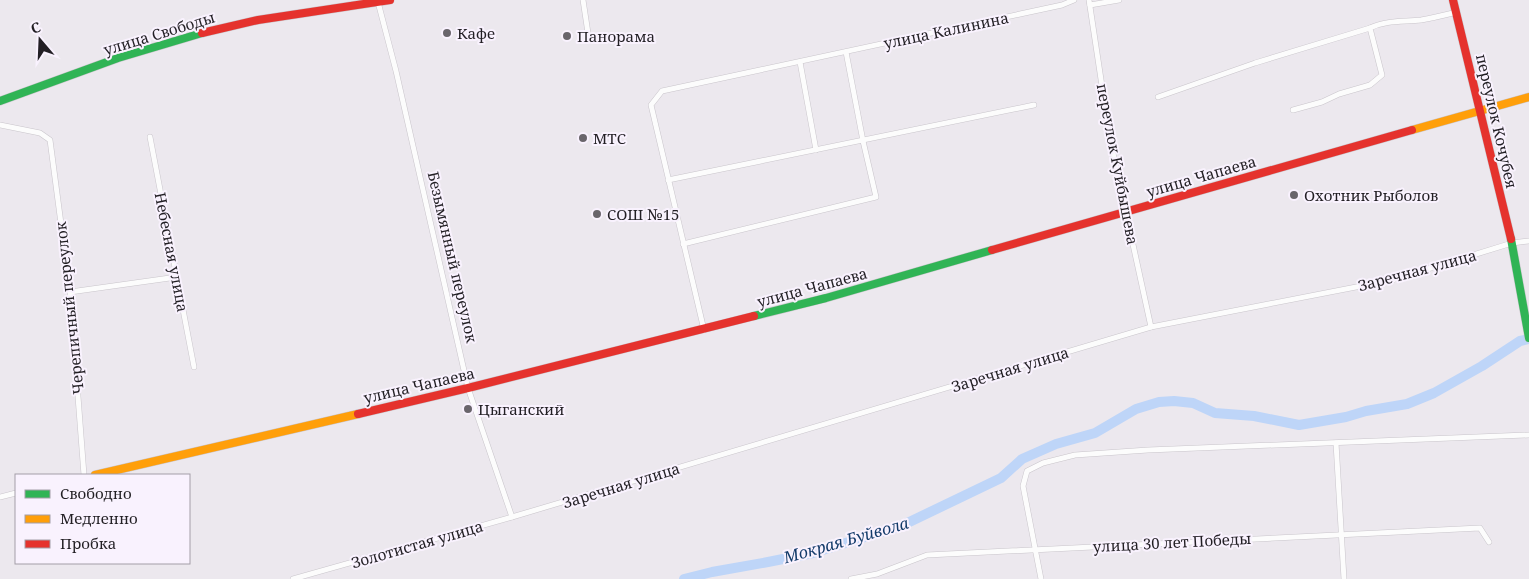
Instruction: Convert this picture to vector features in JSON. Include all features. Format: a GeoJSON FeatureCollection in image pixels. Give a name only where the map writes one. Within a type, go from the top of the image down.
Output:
{"type":"FeatureCollection","features":[{"type":"Feature","properties":{"kind":"street","name":"улица Свободы"},"geometry":{"type":"LineString","coordinates":[[0,101],[75,73],[174,40],[239,24],[390,0]]}},
{"type":"Feature","properties":{"kind":"street"},"geometry":{"type":"LineString","coordinates":[[582,0],[588,33]]}},
{"type":"Feature","properties":{"kind":"street","name":"улица Калинина"},"geometry":{"type":"LineString","coordinates":[[668,180],[651,105],[662,91],[1062,5],[1074,0]]}},
{"type":"Feature","properties":{"kind":"street"},"geometry":{"type":"LineString","coordinates":[[1089,2],[1119,0]]}},
{"type":"Feature","properties":{"kind":"street","name":"переулок Кочубея"},"geometry":{"type":"LineString","coordinates":[[1454,0],[1512,243],[1529,338]]}},
{"type":"Feature","properties":{"kind":"street","name":"Безымянный переулок"},"geometry":{"type":"LineString","coordinates":[[377,1],[398,81],[468,388],[512,517]]}},
{"type":"Feature","properties":{"kind":"street","name":"переулок Куйбышева"},"geometry":{"type":"LineString","coordinates":[[1089,2],[1110,139],[1151,327]]}},
{"type":"Feature","properties":{"kind":"street"},"geometry":{"type":"LineString","coordinates":[[1158,97],[1255,63],[1377,25],[1457,12]]}},
{"type":"Feature","properties":{"kind":"street"},"geometry":{"type":"LineString","coordinates":[[1293,110],[1370,85],[1382,75],[1370,28]]}},
{"type":"Feature","properties":{"kind":"street"},"geometry":{"type":"LineString","coordinates":[[683,244],[876,197],[862,141],[846,52]]}},
{"type":"Feature","properties":{"kind":"street"},"geometry":{"type":"LineString","coordinates":[[800,62],[816,150]]}},
{"type":"Feature","properties":{"kind":"street","name":"улица Чапаева"},"geometry":{"type":"LineString","coordinates":[[98,474],[468,388],[704,330],[835,295],[1529,97]]}},
{"type":"Feature","properties":{"kind":"street"},"geometry":{"type":"LineString","coordinates":[[704,330],[668,180],[1034,105]]}},
{"type":"Feature","properties":{"kind":"street","name":"Черепичный переулок"},"geometry":{"type":"LineString","coordinates":[[0,125],[40,133],[50,140],[70,292],[84,474]]}},
{"type":"Feature","properties":{"kind":"street","name":"Небесная улица"},"geometry":{"type":"LineString","coordinates":[[150,137],[194,367]]}},
{"type":"Feature","properties":{"kind":"street","name":"Заречная улица"},"geometry":{"type":"LineString","coordinates":[[512,517],[1151,327],[1392,280],[1512,243],[1529,241]]}},
{"type":"Feature","properties":{"kind":"street"},"geometry":{"type":"LineString","coordinates":[[70,292],[177,277]]}},
{"type":"Feature","properties":{"kind":"street"},"geometry":{"type":"LineString","coordinates":[[1040,579],[1023,486],[1027,471],[1043,463],[1075,455],[1158,450],[1529,435]]}},
{"type":"Feature","properties":{"kind":"street"},"geometry":{"type":"LineString","coordinates":[[1336,442],[1344,579]]}},
{"type":"Feature","properties":{"kind":"street"},"geometry":{"type":"LineString","coordinates":[[0,497],[15,493]]}},
{"type":"Feature","properties":{"kind":"street","name":"Золотистая улица"},"geometry":{"type":"LineString","coordinates":[[293,579],[512,517]]}},
{"type":"Feature","properties":{"kind":"street","name":"улица 30 лет Победы"},"geometry":{"type":"LineString","coordinates":[[852,579],[877,574],[927,555],[1480,528],[1489,542]]}},
{"type":"Feature","properties":{"kind":"waterway","name":"Мокрая Буйвола"},"geometry":{"type":"LineString","coordinates":[[684,579],[813,553],[901,526],[1001,478],[1022,459],[1056,444],[1095,433],[1136,409],[1159,402],[1193,403],[1215,413],[1254,416],[1299,425],[1346,417],[1366,411],[1407,404],[1434,393],[1482,366],[1520,341],[1529,339]]}},
{"type":"Feature","properties":{"kind":"traffic: fast"},"geometry":{"type":"LineString","coordinates":[[0,101],[118,58],[202,33]]}},
{"type":"Feature","properties":{"kind":"traffic: fast"},"geometry":{"type":"LineString","coordinates":[[1511,239],[1529,338]]}},
{"type":"Feature","properties":{"kind":"traffic: fast"},"geometry":{"type":"LineString","coordinates":[[754,316],[826,298],[992,250]]}},
{"type":"Feature","properties":{"kind":"traffic: slow"},"geometry":{"type":"LineString","coordinates":[[1412,130],[1529,97]]}},
{"type":"Feature","properties":{"kind":"traffic: slow"},"geometry":{"type":"LineString","coordinates":[[99,474],[358,414]]}},
{"type":"Feature","properties":{"kind":"traffic: jam"},"geometry":{"type":"LineString","coordinates":[[202,33],[258,20],[390,0]]}},
{"type":"Feature","properties":{"kind":"traffic: jam"},"geometry":{"type":"LineString","coordinates":[[1453,0],[1511,239]]}},
{"type":"Feature","properties":{"kind":"traffic: jam"},"geometry":{"type":"LineString","coordinates":[[992,250],[1412,130]]}},
{"type":"Feature","properties":{"kind":"traffic: jam"},"geometry":{"type":"LineString","coordinates":[[358,414],[754,316]]}},
{"type":"Feature","properties":{"kind":"place","name":"Кафе"},"geometry":{"type":"Point","coordinates":[447,33]}},
{"type":"Feature","properties":{"kind":"place","name":"Панорама"},"geometry":{"type":"Point","coordinates":[567,36]}},
{"type":"Feature","properties":{"kind":"place","name":"МТС"},"geometry":{"type":"Point","coordinates":[583,138]}},
{"type":"Feature","properties":{"kind":"place","name":"Охотник Рыболов"},"geometry":{"type":"Point","coordinates":[1294,195]}},
{"type":"Feature","properties":{"kind":"place","name":"СОШ №15"},"geometry":{"type":"Point","coordinates":[597,214]}},
{"type":"Feature","properties":{"kind":"place","name":"Цыганский"},"geometry":{"type":"Point","coordinates":[468,409]}}]}
